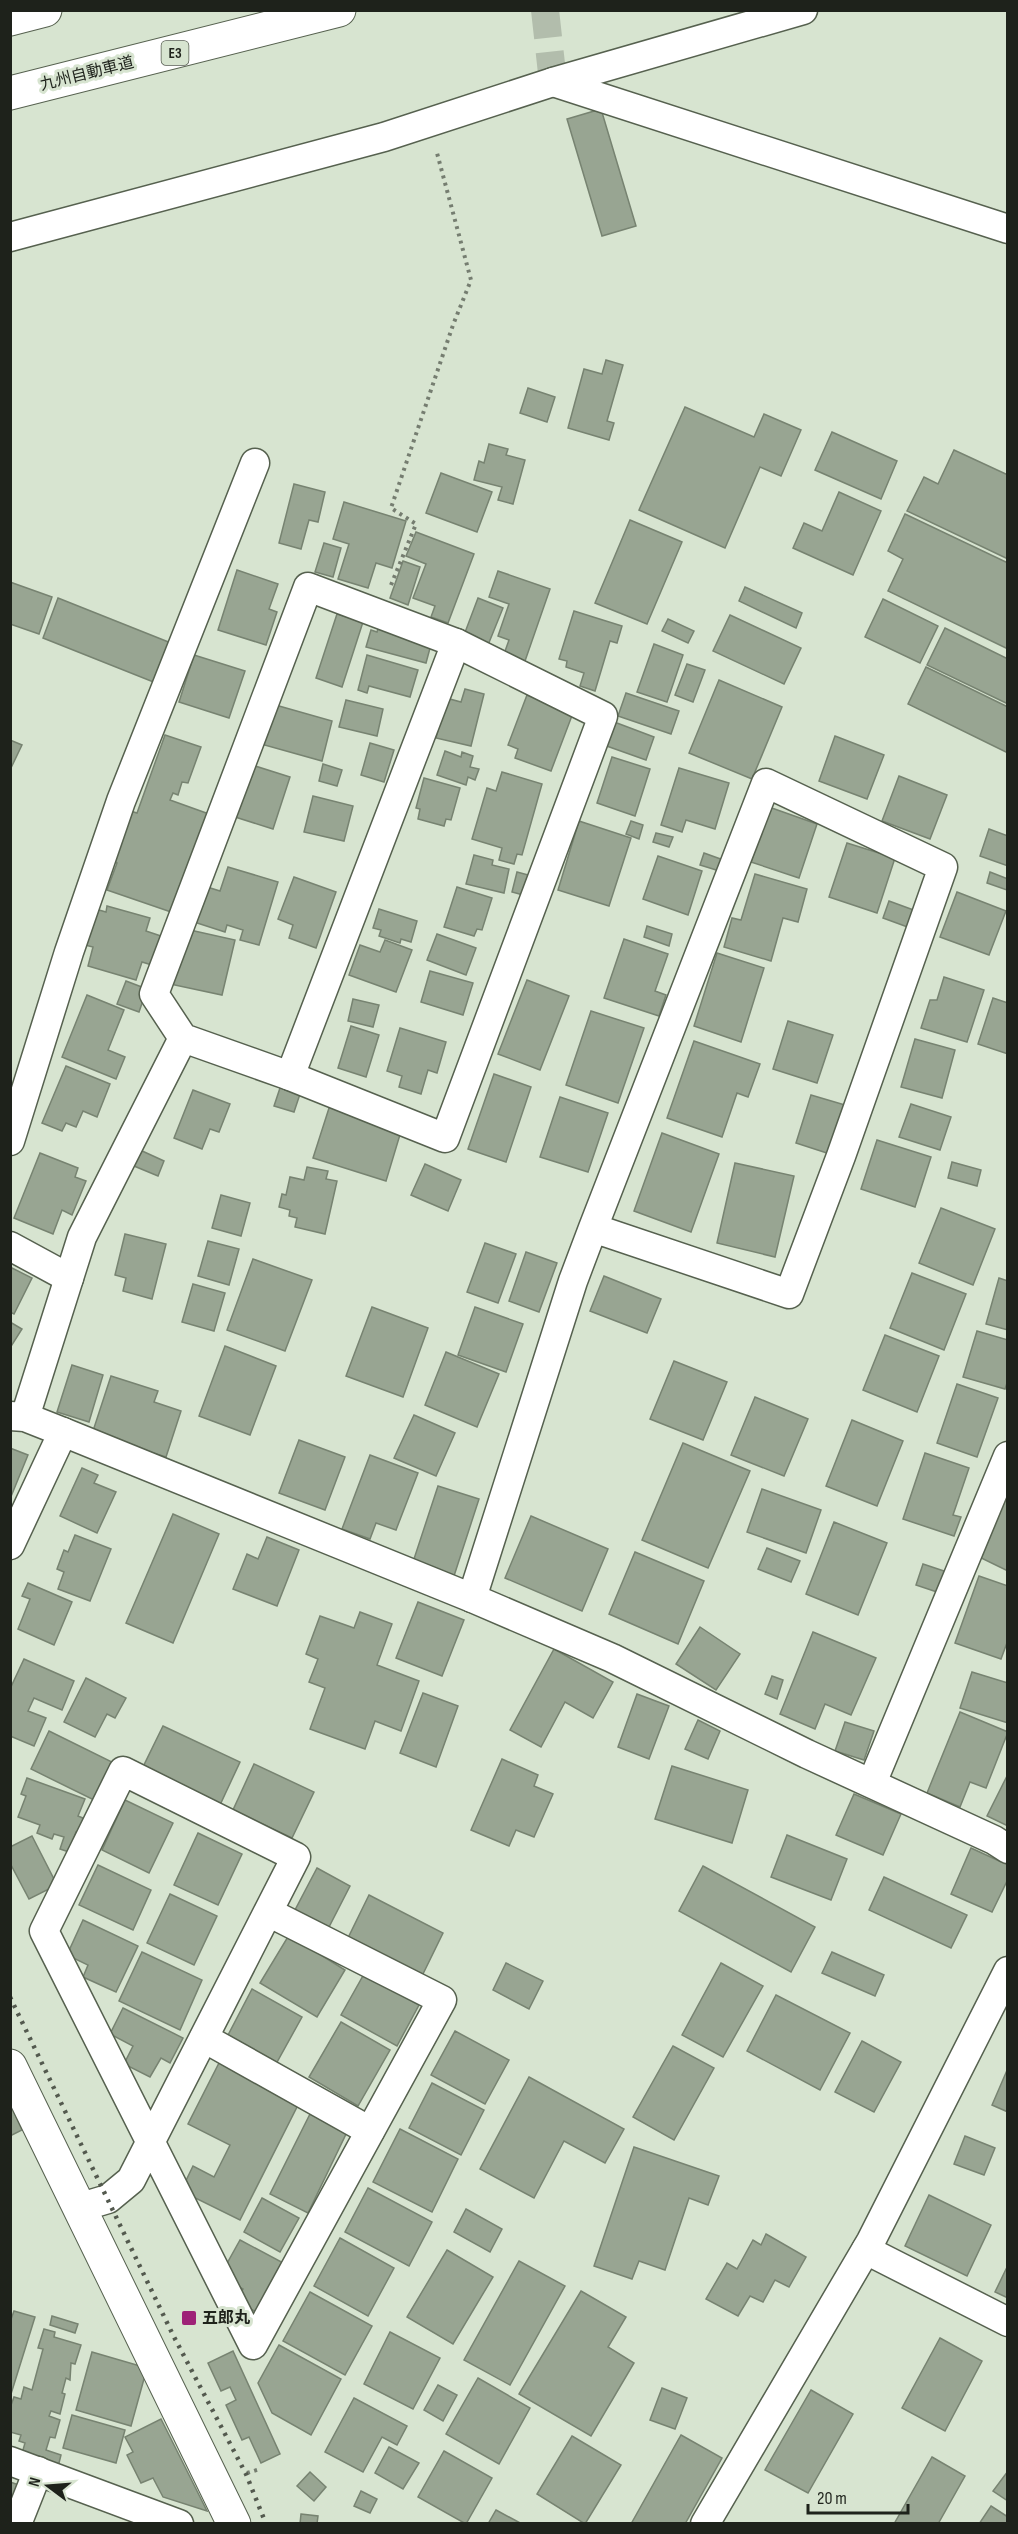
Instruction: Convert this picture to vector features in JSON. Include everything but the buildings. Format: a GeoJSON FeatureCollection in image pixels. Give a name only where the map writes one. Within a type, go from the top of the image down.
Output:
{"type":"FeatureCollection","features":[{"type":"Feature","properties":{"kind":"main road"},"geometry":{"type":"LineString","coordinates":[[10,19],[45,10]]}},
{"type":"Feature","properties":{"kind":"main road","name":"九州自動車道"},"geometry":{"type":"LineString","coordinates":[[10,93],[339,10]]}},
{"type":"Feature","properties":{"kind":"main road"},"geometry":{"type":"LineString","coordinates":[[10,2066],[234,2523]]}},
{"type":"Feature","properties":{"kind":"street"},"geometry":{"type":"LineString","coordinates":[[10,237],[373,140],[553,82],[803,10]]}},
{"type":"Feature","properties":{"kind":"street"},"geometry":{"type":"LineString","coordinates":[[553,82],[1008,229]]}},
{"type":"Feature","properties":{"kind":"street"},"geometry":{"type":"LineString","coordinates":[[10,1141],[66,963],[121,801],[255,463]]}},
{"type":"Feature","properties":{"kind":"street"},"geometry":{"type":"LineString","coordinates":[[308,587],[379,614],[456,643],[603,716],[445,1138],[290,1076],[183,1038],[154,994],[308,587]]}},
{"type":"Feature","properties":{"kind":"street"},"geometry":{"type":"LineString","coordinates":[[290,1076],[456,643]]}},
{"type":"Feature","properties":{"kind":"street"},"geometry":{"type":"LineString","coordinates":[[472,1598],[573,1281],[593,1228],[766,783],[943,867],[845,1145],[789,1294],[593,1228]]}},
{"type":"Feature","properties":{"kind":"street"},"geometry":{"type":"LineString","coordinates":[[183,1038],[82,1237],[18,1416],[63,1432],[472,1598],[612,1658],[807,1754],[994,1840],[1008,1849]]}},
{"type":"Feature","properties":{"kind":"street"},"geometry":{"type":"LineString","coordinates":[[10,1246],[69,1278]]}},
{"type":"Feature","properties":{"kind":"street"},"geometry":{"type":"LineString","coordinates":[[10,1545],[63,1432]]}},
{"type":"Feature","properties":{"kind":"street"},"geometry":{"type":"LineString","coordinates":[[872,1783],[1008,1456]]}},
{"type":"Feature","properties":{"kind":"street"},"geometry":{"type":"LineString","coordinates":[[81,2207],[108,2199],[130,2180],[150,2143],[204,2038],[268,1912],[296,1857],[123,1771],[44,1931],[150,2143],[253,2345],[442,2000],[268,1912]]}},
{"type":"Feature","properties":{"kind":"street"},"geometry":{"type":"LineString","coordinates":[[705,2523],[866,2250],[1008,1971]]}},
{"type":"Feature","properties":{"kind":"street"},"geometry":{"type":"LineString","coordinates":[[204,2038],[370,2131]]}},
{"type":"Feature","properties":{"kind":"street"},"geometry":{"type":"LineString","coordinates":[[866,2250],[1008,2322]]}},
{"type":"Feature","properties":{"kind":"street"},"geometry":{"type":"LineString","coordinates":[[10,2461],[179,2523]]}},
{"type":"Feature","properties":{"kind":"street"},"geometry":{"type":"LineString","coordinates":[[17,2523],[38,2471]]}},
{"type":"Feature","properties":{"kind":"path"},"geometry":{"type":"LineString","coordinates":[[379,614],[416,524],[391,508],[453,325],[471,280],[429,123]]}},
{"type":"Feature","properties":{"kind":"tunnel"},"geometry":{"type":"LineString","coordinates":[[545,10],[553,82]]}},
{"type":"Feature","properties":{"kind":"railway"},"geometry":{"type":"LineString","coordinates":[[10,1997],[173,2335],[246,2474],[266,2524]]}},
{"type":"Feature","properties":{"kind":"place","name":"五郎丸"},"geometry":{"type":"Point","coordinates":[189,2318]}}]}
